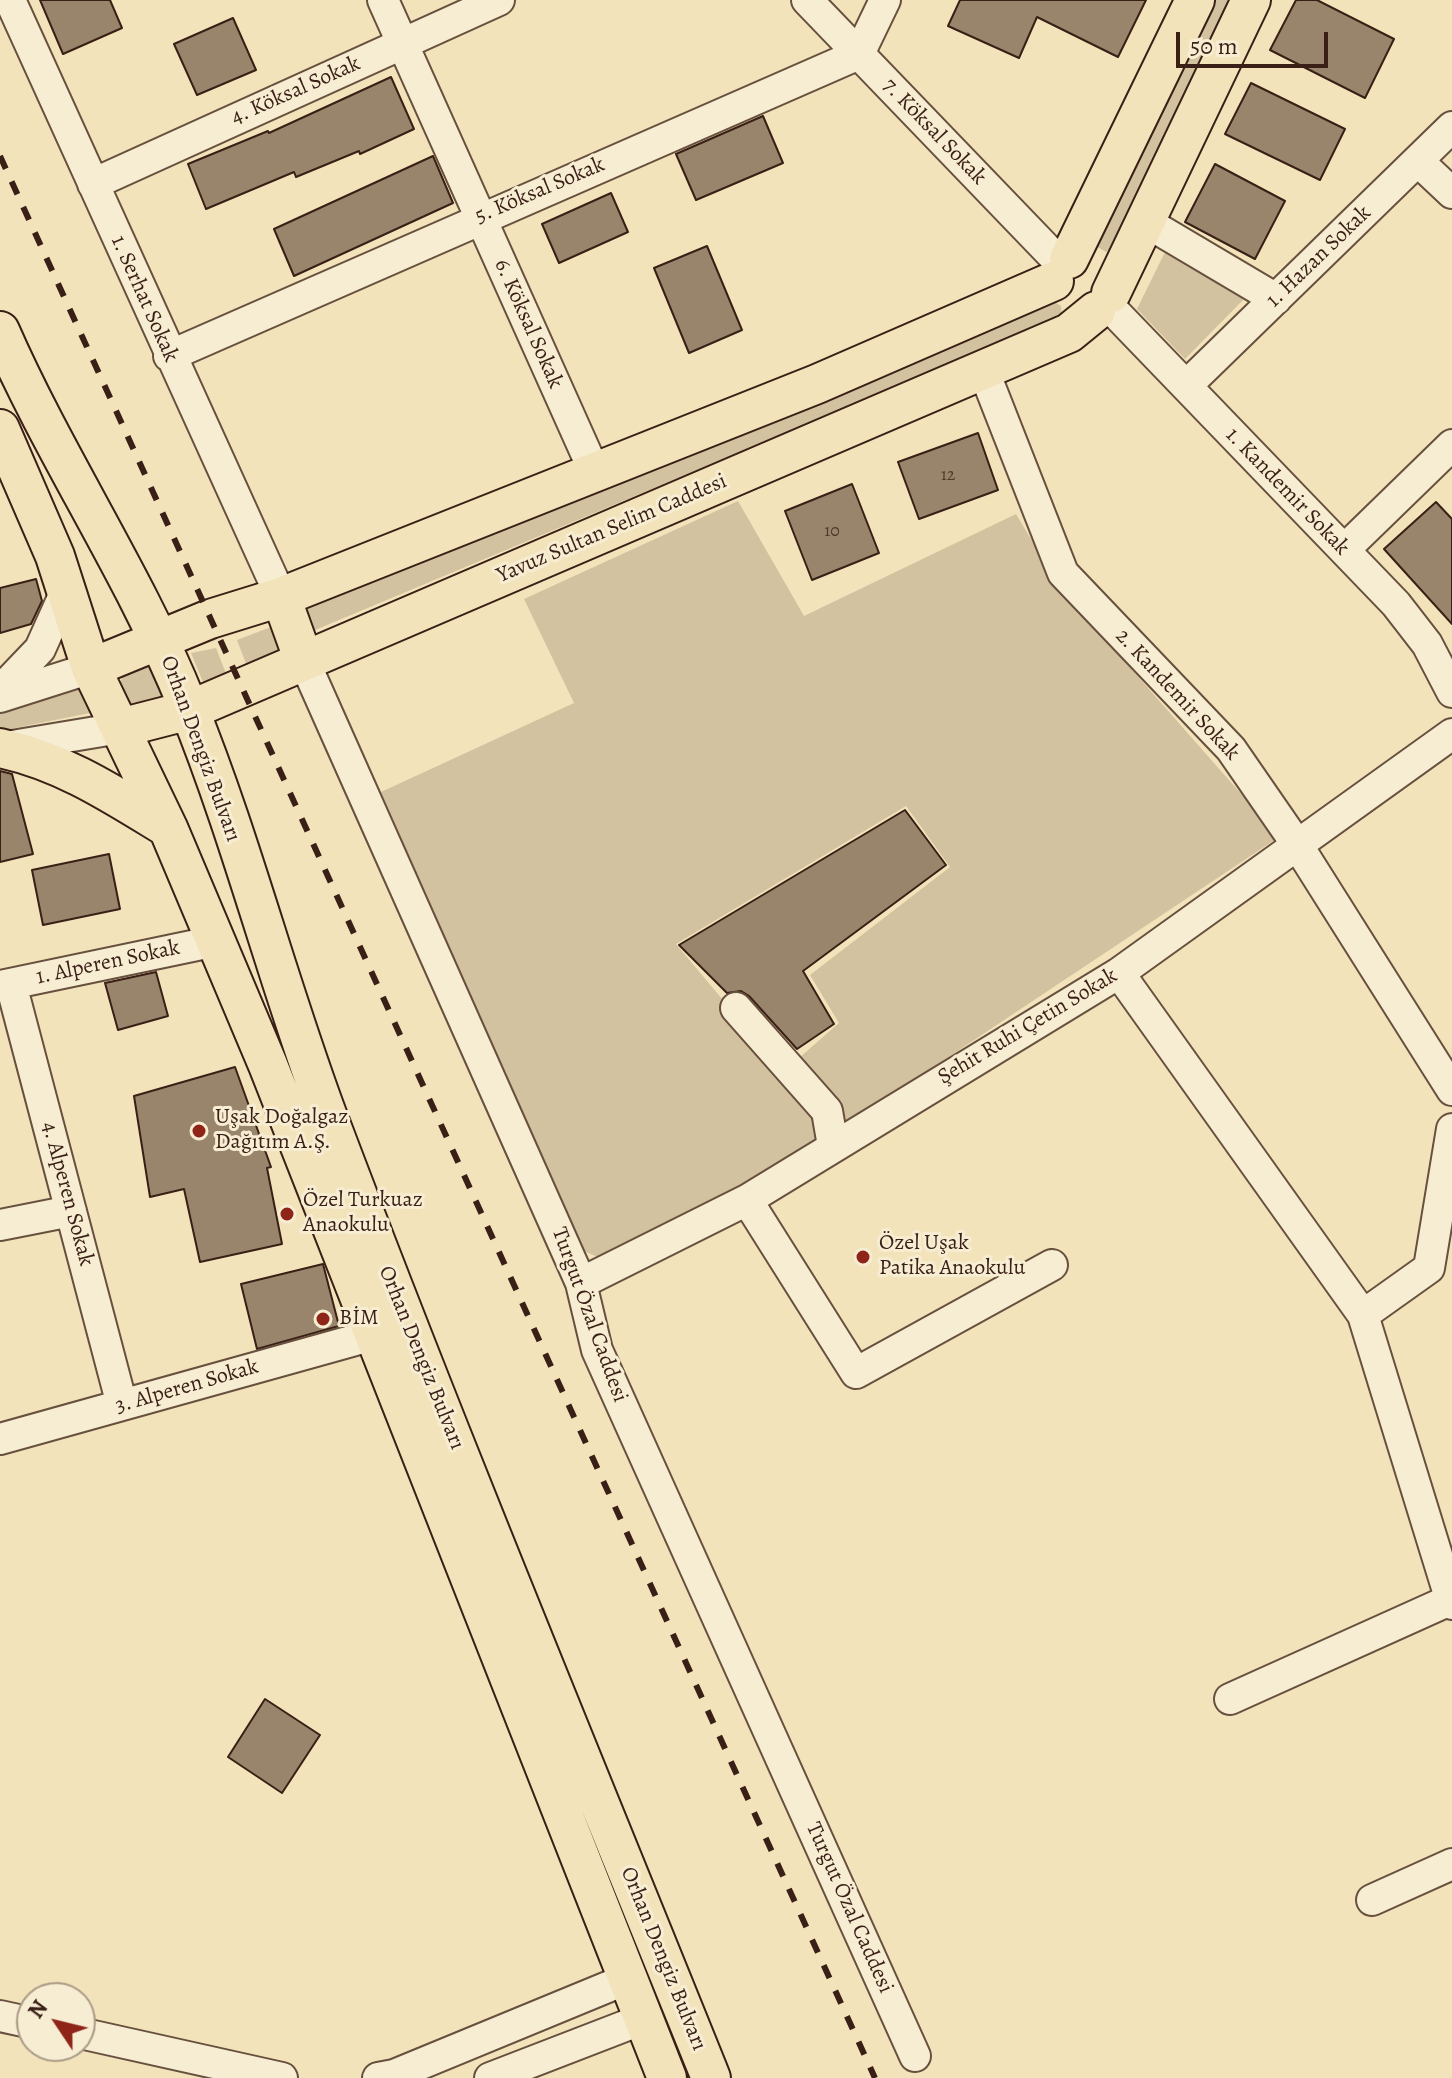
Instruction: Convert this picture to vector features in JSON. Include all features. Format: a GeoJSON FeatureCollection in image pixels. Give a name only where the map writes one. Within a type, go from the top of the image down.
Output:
{"type":"FeatureCollection","features":[{"type":"Feature","properties":{"kind":"main road"},"geometry":{"type":"LineString","coordinates":[[1061,268],[1195,0]]}},
{"type":"Feature","properties":{"kind":"main road","name":"Yavuz Sultan Selim Caddesi"},"geometry":{"type":"LineString","coordinates":[[120,728],[190,710],[1069,333],[1104,303],[1146,222],[1251,0]]}},
{"type":"Feature","properties":{"kind":"main road"},"geometry":{"type":"LineString","coordinates":[[91,668],[210,619],[281,597],[817,384],[1061,268],[1079,256],[1097,259],[1110,274],[1104,303]]}},
{"type":"Feature","properties":{"kind":"main road","name":"Orhan Dengiz Bulvarı"},"geometry":{"type":"LineString","coordinates":[[0,331],[22,382],[160,639],[190,710],[317,1088],[408,1330],[711,2078]]}},
{"type":"Feature","properties":{"kind":"main road","name":"Orhan Dengiz Bulvarı"},"geometry":{"type":"LineString","coordinates":[[0,429],[10,479],[66,591],[91,668],[168,828],[216,941],[667,2078]]}},
{"type":"Feature","properties":{"kind":"main road"},"geometry":{"type":"LineString","coordinates":[[281,597],[304,661]]}},
{"type":"Feature","properties":{"kind":"main road"},"geometry":{"type":"LineString","coordinates":[[0,748],[39,756],[90,780],[168,828]]}},
{"type":"Feature","properties":{"kind":"street","name":"1. Serhat Sokak"},"geometry":{"type":"LineString","coordinates":[[10,0],[281,597]]}},
{"type":"Feature","properties":{"kind":"street","name":"6. Köksal Sokak"},"geometry":{"type":"LineString","coordinates":[[383,0],[595,473]]}},
{"type":"Feature","properties":{"kind":"street","name":"4. Köksal Sokak"},"geometry":{"type":"LineString","coordinates":[[93,184],[499,0]]}},
{"type":"Feature","properties":{"kind":"street","name":"7. Köksal Sokak"},"geometry":{"type":"LineString","coordinates":[[807,0],[1061,268]]}},
{"type":"Feature","properties":{"kind":"street"},"geometry":{"type":"LineString","coordinates":[[859,54],[885,0]]}},
{"type":"Feature","properties":{"kind":"street","name":"5. Köksal Sokak"},"geometry":{"type":"LineString","coordinates":[[169,356],[480,217],[859,54]]}},
{"type":"Feature","properties":{"kind":"street","name":"1. Hazan Sokak"},"geometry":{"type":"LineString","coordinates":[[1186,386],[1452,127]]}},
{"type":"Feature","properties":{"kind":"street"},"geometry":{"type":"LineString","coordinates":[[1418,161],[1452,193]]}},
{"type":"Feature","properties":{"kind":"street"},"geometry":{"type":"LineString","coordinates":[[1146,222],[1276,299]]}},
{"type":"Feature","properties":{"kind":"street","name":"1. Kandemir Sokak"},"geometry":{"type":"LineString","coordinates":[[1104,303],[1396,604],[1427,644],[1452,692]]}},
{"type":"Feature","properties":{"kind":"street","name":"2. Kandemir Sokak"},"geometry":{"type":"LineString","coordinates":[[983,369],[1063,573],[1231,749],[1298,846],[1452,1090]]}},
{"type":"Feature","properties":{"kind":"street"},"geometry":{"type":"LineString","coordinates":[[1344,550],[1452,445]]}},
{"type":"Feature","properties":{"kind":"street"},"geometry":{"type":"LineString","coordinates":[[0,694],[40,649],[66,591]]}},
{"type":"Feature","properties":{"kind":"street","name":"Turgut Özal Caddesi"},"geometry":{"type":"LineString","coordinates":[[304,661],[581,1283],[597,1350],[915,2056]]}},
{"type":"Feature","properties":{"kind":"street"},"geometry":{"type":"LineString","coordinates":[[0,694],[91,668]]}},
{"type":"Feature","properties":{"kind":"street"},"geometry":{"type":"LineString","coordinates":[[0,748],[120,728]]}},
{"type":"Feature","properties":{"kind":"street","name":"Şehit Ruhi Çetin Sokak"},"geometry":{"type":"LineString","coordinates":[[581,1283],[747,1200],[1119,973],[1452,734]]}},
{"type":"Feature","properties":{"kind":"street","name":"1. Alperen Sokak"},"geometry":{"type":"LineString","coordinates":[[6,985],[216,941]]}},
{"type":"Feature","properties":{"kind":"street"},"geometry":{"type":"LineString","coordinates":[[1119,973],[1363,1315],[1451,1602],[1230,1699]]}},
{"type":"Feature","properties":{"kind":"street","name":"4. Alperen Sokak"},"geometry":{"type":"LineString","coordinates":[[6,985],[71,1211],[122,1405]]}},
{"type":"Feature","properties":{"kind":"street"},"geometry":{"type":"LineString","coordinates":[[736,1008],[827,1111],[833,1146]]}},
{"type":"Feature","properties":{"kind":"street"},"geometry":{"type":"LineString","coordinates":[[1363,1315],[1440,1272],[1452,1129]]}},
{"type":"Feature","properties":{"kind":"street"},"geometry":{"type":"LineString","coordinates":[[747,1200],[856,1373],[1052,1265]]}},
{"type":"Feature","properties":{"kind":"street"},"geometry":{"type":"LineString","coordinates":[[0,1225],[71,1211]]}},
{"type":"Feature","properties":{"kind":"street","name":"3. Alperen Sokak"},"geometry":{"type":"LineString","coordinates":[[0,1439],[373,1335]]}},
{"type":"Feature","properties":{"kind":"street"},"geometry":{"type":"LineString","coordinates":[[1372,1900],[1452,1864]]}},
{"type":"Feature","properties":{"kind":"street"},"geometry":{"type":"LineString","coordinates":[[378,2078],[394,2075],[627,1979]]}},
{"type":"Feature","properties":{"kind":"street"},"geometry":{"type":"LineString","coordinates":[[490,2078],[643,2019]]}},
{"type":"Feature","properties":{"kind":"street"},"geometry":{"type":"LineString","coordinates":[[96,2037],[282,2078]]}},
{"type":"Feature","properties":{"kind":"shaded area"},"geometry":{"type":"Polygon","coordinates":[[[1214,0],[1238,0],[1114,247],[1106,252],[1096,246],[1094,237],[1214,0]]]}},
{"type":"Feature","properties":{"kind":"shaded area"},"geometry":{"type":"Polygon","coordinates":[[[1166,250],[1245,298],[1185,359],[1137,309],[1166,250]]]}},
{"type":"Feature","properties":{"kind":"shaded area"},"geometry":{"type":"Polygon","coordinates":[[[1053,301],[1061,306],[1062,317],[308,633],[298,609],[1053,301]]]}},
{"type":"Feature","properties":{"kind":"shaded area"},"geometry":{"type":"Polygon","coordinates":[[[738,501],[804,616],[1016,514],[1061,589],[1279,837],[848,1124],[799,1058],[839,1023],[810,975],[950,867],[906,806],[676,944],[817,1112],[817,1147],[602,1259],[584,1251],[381,792],[574,703],[524,599],[738,501]]]}},
{"type":"Feature","properties":{"kind":"shaded area"},"geometry":{"type":"Polygon","coordinates":[[[279,624],[288,649],[248,669],[237,640],[279,624]]]}},
{"type":"Feature","properties":{"kind":"shaded area"},"geometry":{"type":"Polygon","coordinates":[[[216,648],[227,676],[205,687],[191,653],[216,648]]]}},
{"type":"Feature","properties":{"kind":"shaded area"},"geometry":{"type":"Polygon","coordinates":[[[146,665],[165,679],[163,702],[129,709],[121,692],[121,681],[129,673],[146,665]]]}},
{"type":"Feature","properties":{"kind":"shaded area"},"geometry":{"type":"Polygon","coordinates":[[[78,685],[90,713],[0,731],[0,709],[78,685]]]}},
{"type":"Feature","properties":{"kind":"building"},"geometry":{"type":"Polygon","coordinates":[[[40,0],[110,0],[122,28],[63,54],[40,0]]]}},
{"type":"Feature","properties":{"kind":"building"},"geometry":{"type":"Polygon","coordinates":[[[960,0],[1146,0],[1118,57],[1037,17],[1019,58],[948,26],[960,0]]]}},
{"type":"Feature","properties":{"kind":"building"},"geometry":{"type":"Polygon","coordinates":[[[1296,0],[1317,0],[1394,39],[1365,98],[1270,50],[1296,0]]]}},
{"type":"Feature","properties":{"kind":"building"},"geometry":{"type":"Polygon","coordinates":[[[233,18],[256,70],[197,95],[174,44],[233,18]]]}},
{"type":"Feature","properties":{"kind":"building"},"geometry":{"type":"Polygon","coordinates":[[[391,77],[414,129],[360,154],[359,151],[296,177],[294,172],[206,209],[188,164],[269,133],[391,77]]]}},
{"type":"Feature","properties":{"kind":"building"},"geometry":{"type":"Polygon","coordinates":[[[1251,83],[1345,129],[1320,180],[1225,134],[1251,83]]]}},
{"type":"Feature","properties":{"kind":"building"},"geometry":{"type":"Polygon","coordinates":[[[763,116],[783,163],[696,200],[676,154],[763,116]]]}},
{"type":"Feature","properties":{"kind":"building"},"geometry":{"type":"Polygon","coordinates":[[[433,156],[453,203],[294,276],[274,229],[433,156]]]}},
{"type":"Feature","properties":{"kind":"building"},"geometry":{"type":"Polygon","coordinates":[[[1215,164],[1285,201],[1255,259],[1185,222],[1215,164]]]}},
{"type":"Feature","properties":{"kind":"building"},"geometry":{"type":"Polygon","coordinates":[[[611,193],[628,232],[559,263],[542,224],[611,193]]]}},
{"type":"Feature","properties":{"kind":"building"},"geometry":{"type":"Polygon","coordinates":[[[707,246],[742,330],[689,353],[654,268],[707,246]]]}},
{"type":"Feature","properties":{"kind":"building"},"geometry":{"type":"Polygon","coordinates":[[[978,433],[998,490],[919,519],[898,462],[978,433]]]}},
{"type":"Feature","properties":{"kind":"building"},"geometry":{"type":"Polygon","coordinates":[[[852,484],[879,553],[812,580],[785,511],[852,484]]]}},
{"type":"Feature","properties":{"kind":"building"},"geometry":{"type":"Polygon","coordinates":[[[1436,502],[1452,519],[1452,624],[1384,549],[1436,502]]]}},
{"type":"Feature","properties":{"kind":"building"},"geometry":{"type":"Polygon","coordinates":[[[36,579],[42,601],[31,624],[0,633],[0,588],[36,579]]]}},
{"type":"Feature","properties":{"kind":"building"},"geometry":{"type":"Polygon","coordinates":[[[0,771],[12,774],[33,854],[0,862],[0,771]]]}},
{"type":"Feature","properties":{"kind":"building"},"geometry":{"type":"Polygon","coordinates":[[[905,810],[946,865],[803,971],[834,1024],[797,1049],[749,996],[741,991],[727,993],[679,945],[905,810]]]}},
{"type":"Feature","properties":{"kind":"building"},"geometry":{"type":"Polygon","coordinates":[[[109,854],[120,909],[43,925],[32,870],[109,854]]]}},
{"type":"Feature","properties":{"kind":"building"},"geometry":{"type":"Polygon","coordinates":[[[156,972],[168,1016],[118,1030],[105,983],[156,972]]]}},
{"type":"Feature","properties":{"kind":"building","name":"Uşak Doğalgaz Dağıtım A.Ş."},"geometry":{"type":"Polygon","coordinates":[[[235,1067],[271,1167],[267,1168],[282,1244],[200,1262],[184,1189],[150,1197],[134,1096],[235,1067]]]}},
{"type":"Feature","properties":{"kind":"building"},"geometry":{"type":"Polygon","coordinates":[[[323,1264],[339,1326],[257,1349],[241,1284],[323,1264]]]}},
{"type":"Feature","properties":{"kind":"building"},"geometry":{"type":"Polygon","coordinates":[[[265,1699],[320,1735],[282,1793],[228,1757],[265,1699]]]}},
{"type":"Feature","properties":{"kind":"railway"},"geometry":{"type":"LineString","coordinates":[[0,156],[875,2078]]}},
{"type":"Feature","properties":{"kind":"place","name":"Uşak Doğalgaz Dağıtım A.Ş."},"geometry":{"type":"Point","coordinates":[199,1131]}},
{"type":"Feature","properties":{"kind":"place","name":"Özel Turkuaz Anaokulu"},"geometry":{"type":"Point","coordinates":[287,1214]}},
{"type":"Feature","properties":{"kind":"place","name":"Özel Uşak Patika Anaokulu"},"geometry":{"type":"Point","coordinates":[863,1257]}},
{"type":"Feature","properties":{"kind":"place","name":"BİM"},"geometry":{"type":"Point","coordinates":[323,1319]}}]}
